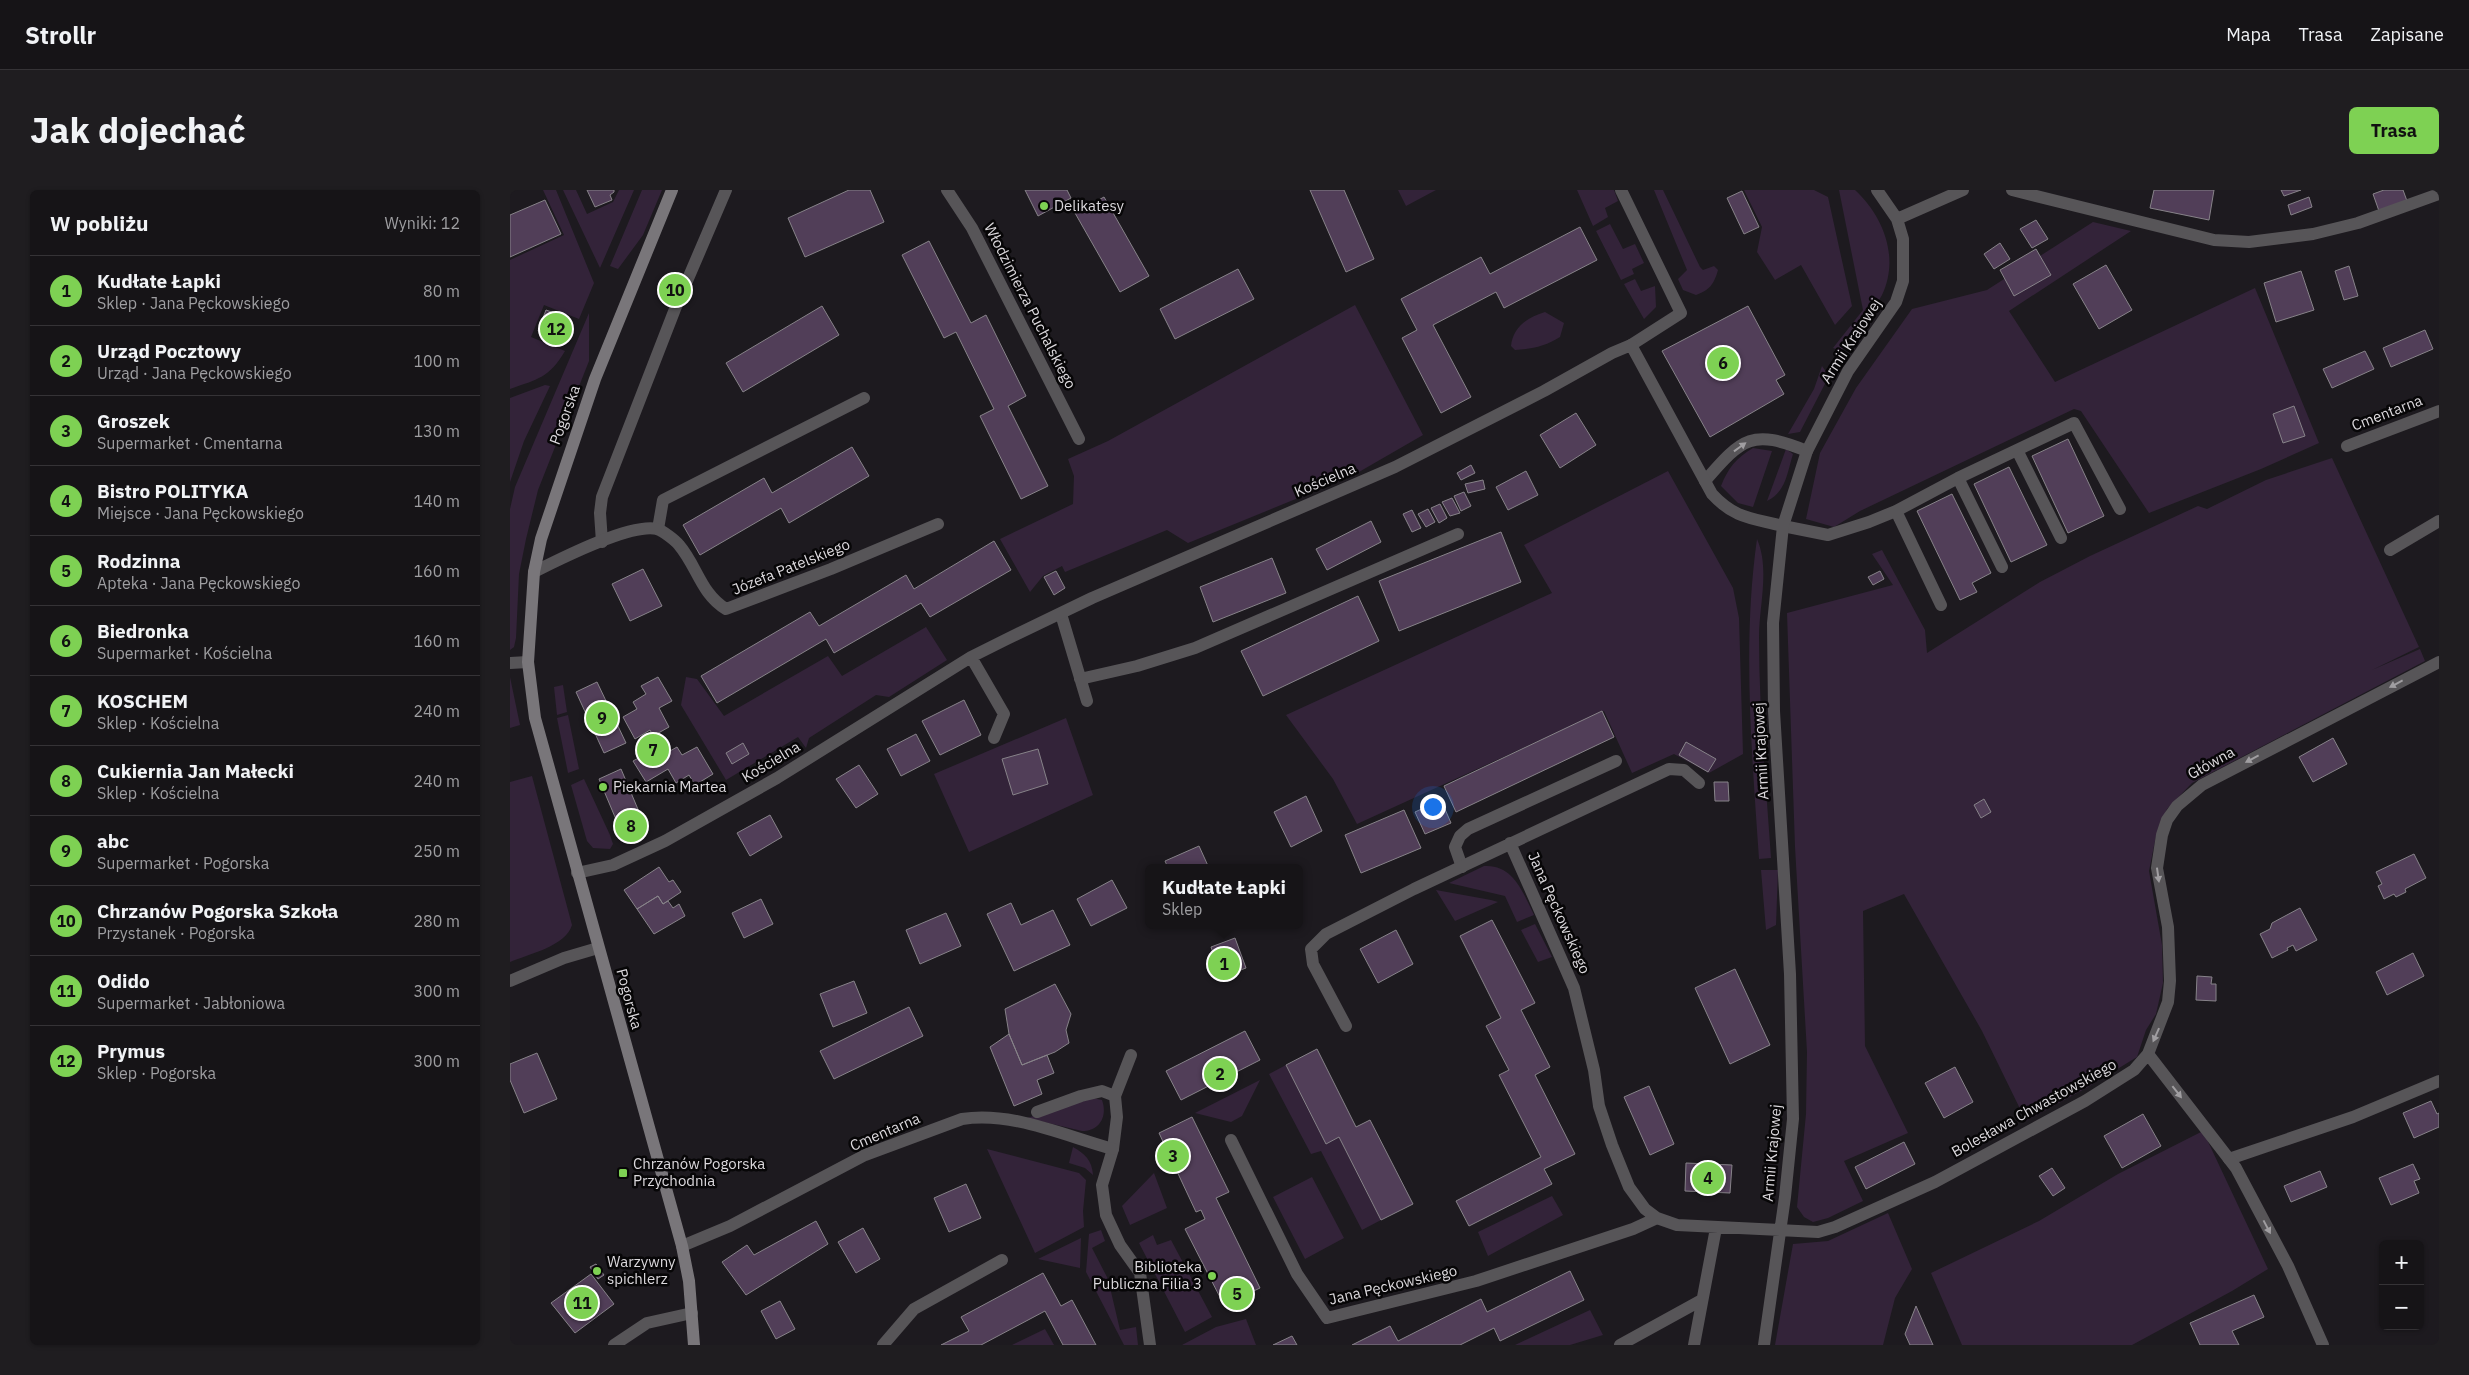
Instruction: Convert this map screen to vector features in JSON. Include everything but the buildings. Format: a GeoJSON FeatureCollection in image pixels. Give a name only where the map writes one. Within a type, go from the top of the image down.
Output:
{"type":"FeatureCollection","features":[{"type":"Feature","properties":{"kind":"street","name":"Pogorska"},"geometry":{"type":"LineString","coordinates":[[672,190],[595,379],[540,540],[534,572],[528,662],[535,718],[682,1246],[692,1313],[694,1345]]}},
{"type":"Feature","properties":{"kind":"street"},"geometry":{"type":"LineString","coordinates":[[602,542],[600,513],[602,497],[675,309],[726,190]]}},
{"type":"Feature","properties":{"kind":"street","name":"Włodzimierza Puchalskiego"},"geometry":{"type":"LineString","coordinates":[[947,190],[972,228],[1079,439]]}},
{"type":"Feature","properties":{"kind":"street","name":"Kościelna"},"geometry":{"type":"LineString","coordinates":[[577,873],[613,864],[665,841],[777,778],[971,657],[1206,548],[1395,467],[1630,345],[1681,312],[1621,190]]}},
{"type":"Feature","properties":{"kind":"street","name":"Armii Krajowej"},"geometry":{"type":"LineString","coordinates":[[1764,1345],[1793,1119],[1790,974],[1774,711],[1773,623],[1783,526],[1807,451],[1848,371],[1896,302],[1902,281],[1903,239],[1898,219],[1877,190]]}},
{"type":"Feature","properties":{"kind":"street"},"geometry":{"type":"LineString","coordinates":[[1898,219],[1963,190]]}},
{"type":"Feature","properties":{"kind":"street"},"geometry":{"type":"LineString","coordinates":[[2012,190],[2214,240],[2250,242],[2314,234],[2358,223],[2439,194]]}},
{"type":"Feature","properties":{"kind":"street"},"geometry":{"type":"LineString","coordinates":[[1630,345],[1712,494],[1724,506],[1738,515],[1828,535],[1896,511],[1958,478],[2074,423],[2120,509]]}},
{"type":"Feature","properties":{"kind":"street"},"geometry":{"type":"LineString","coordinates":[[534,572],[602,542],[635,530],[658,529],[663,500],[864,398]]}},
{"type":"Feature","properties":{"kind":"street","name":"Cmentarna"},"geometry":{"type":"LineString","coordinates":[[2347,446],[2439,411]]}},
{"type":"Feature","properties":{"kind":"street"},"geometry":{"type":"LineString","coordinates":[[1705,480],[1722,460],[1745,442],[1762,438],[1780,440],[1807,451]]}},
{"type":"Feature","properties":{"kind":"street"},"geometry":{"type":"LineString","coordinates":[[2017,450],[2061,538]]}},
{"type":"Feature","properties":{"kind":"street"},"geometry":{"type":"LineString","coordinates":[[1958,478],[2002,567]]}},
{"type":"Feature","properties":{"kind":"street"},"geometry":{"type":"LineString","coordinates":[[1896,511],[1941,605]]}},
{"type":"Feature","properties":{"kind":"street"},"geometry":{"type":"LineString","coordinates":[[2390,550],[2439,521]]}},
{"type":"Feature","properties":{"kind":"street","name":"Józefa Patelskiego"},"geometry":{"type":"LineString","coordinates":[[658,529],[679,545],[715,602],[726,609],[831,569],[938,524]]}},
{"type":"Feature","properties":{"kind":"street"},"geometry":{"type":"LineString","coordinates":[[1080,679],[1137,666],[1195,648],[1458,534]]}},
{"type":"Feature","properties":{"kind":"street"},"geometry":{"type":"LineString","coordinates":[[1061,614],[1088,701]]}},
{"type":"Feature","properties":{"kind":"street"},"geometry":{"type":"LineString","coordinates":[[971,657],[1004,714],[994,738]]}},
{"type":"Feature","properties":{"kind":"street"},"geometry":{"type":"LineString","coordinates":[[511,663],[528,662]]}},
{"type":"Feature","properties":{"kind":"street","name":"Główna"},"geometry":{"type":"LineString","coordinates":[[2148,1054],[2168,1002],[2170,954],[2157,868],[2162,835],[2167,820],[2177,806],[2202,785],[2439,662]]}},
{"type":"Feature","properties":{"kind":"street"},"geometry":{"type":"LineString","coordinates":[[1462,867],[1455,847],[1460,836],[1468,829],[1616,761]]}},
{"type":"Feature","properties":{"kind":"street","name":"Jana Pęckowskiego"},"geometry":{"type":"LineString","coordinates":[[1346,1026],[1313,964],[1311,949],[1326,934],[1669,769],[1684,770],[1698,782]]}},
{"type":"Feature","properties":{"kind":"street","name":"Jana Pęckowskiego"},"geometry":{"type":"LineString","coordinates":[[1510,844],[1574,988],[1594,1070],[1599,1106],[1612,1146],[1630,1187],[1645,1209],[1657,1218],[1677,1224],[1716,1228],[1780,1230]]}},
{"type":"Feature","properties":{"kind":"street"},"geometry":{"type":"LineString","coordinates":[[510,981],[564,958],[598,948]]}},
{"type":"Feature","properties":{"kind":"street"},"geometry":{"type":"LineString","coordinates":[[2148,1054],[2236,1168],[2288,1266],[2324,1345]]}},
{"type":"Feature","properties":{"kind":"street","name":"Bolesława Chwastowskiego"},"geometry":{"type":"LineString","coordinates":[[1780,1230],[1818,1232],[1835,1227],[1935,1182],[2085,1101],[2134,1070],[2148,1054]]}},
{"type":"Feature","properties":{"kind":"street"},"geometry":{"type":"LineString","coordinates":[[1131,1055],[1115,1096],[1117,1117],[1113,1149],[1102,1185],[1106,1215],[1120,1245],[1140,1273],[1150,1345]]}},
{"type":"Feature","properties":{"kind":"street"},"geometry":{"type":"LineString","coordinates":[[2229,1160],[2353,1117],[2439,1081]]}},
{"type":"Feature","properties":{"kind":"street"},"geometry":{"type":"LineString","coordinates":[[1037,1112],[1081,1096],[1102,1091],[1115,1096]]}},
{"type":"Feature","properties":{"kind":"street","name":"Cmentarna"},"geometry":{"type":"LineString","coordinates":[[682,1246],[730,1226],[865,1155],[962,1119],[978,1117],[1009,1120],[1113,1149]]}},
{"type":"Feature","properties":{"kind":"street","name":"Jana Pęckowskiego"},"geometry":{"type":"LineString","coordinates":[[1231,1140],[1298,1274],[1326,1318],[1476,1281],[1632,1229],[1657,1218]]}},
{"type":"Feature","properties":{"kind":"street"},"geometry":{"type":"LineString","coordinates":[[1694,1345],[1700,1302],[1716,1228]]}},
{"type":"Feature","properties":{"kind":"street"},"geometry":{"type":"LineString","coordinates":[[883,1345],[914,1309],[1002,1260]]}},
{"type":"Feature","properties":{"kind":"street"},"geometry":{"type":"LineString","coordinates":[[1620,1345],[1700,1302]]}},
{"type":"Feature","properties":{"kind":"street"},"geometry":{"type":"LineString","coordinates":[[614,1345],[647,1323],[692,1313]]}},
{"type":"Feature","properties":{"kind":"shaded area"},"geometry":{"type":"Polygon","coordinates":[[[543,190],[556,190],[594,283],[579,319],[544,305],[531,337],[565,351],[554,367],[548,372],[528,383],[510,389],[510,260],[564,235],[543,190]]]}},
{"type":"Feature","properties":{"kind":"shaded area"},"geometry":{"type":"Polygon","coordinates":[[[563,190],[576,190],[587,214],[613,202],[619,190],[634,190],[600,268],[563,190]]]}},
{"type":"Feature","properties":{"kind":"shaded area"},"geometry":{"type":"Polygon","coordinates":[[[642,190],[662,190],[643,235],[618,269],[610,266],[642,190]]]}},
{"type":"Feature","properties":{"kind":"shaded area"},"geometry":{"type":"Polygon","coordinates":[[[1398,190],[1436,190],[1406,206],[1398,190]]]}},
{"type":"Feature","properties":{"kind":"shaded area"},"geometry":{"type":"Polygon","coordinates":[[[1577,190],[1614,190],[1618,201],[1605,208],[1608,217],[1593,226],[1577,190]]]}},
{"type":"Feature","properties":{"kind":"shaded area"},"geometry":{"type":"Polygon","coordinates":[[[1654,190],[1663,190],[1700,267],[1703,270],[1714,266],[1718,270],[1711,286],[1701,293],[1696,295],[1683,290],[1678,279],[1687,270],[1654,190]]]}},
{"type":"Feature","properties":{"kind":"shaded area"},"geometry":{"type":"Polygon","coordinates":[[[1744,190],[1814,190],[1828,197],[1852,306],[1835,325],[1801,265],[1775,280],[1757,252],[1762,227],[1744,190]]]}},
{"type":"Feature","properties":{"kind":"shaded area"},"geometry":{"type":"Polygon","coordinates":[[[1839,190],[1855,190],[1865,200],[1881,225],[1889,252],[1887,281],[1882,295],[1856,336],[1841,351],[1833,348],[1863,310],[1839,190]]]}},
{"type":"Feature","properties":{"kind":"shaded area"},"geometry":{"type":"Polygon","coordinates":[[[2093,222],[2131,231],[2009,311],[2055,382],[2255,288],[2319,443],[2261,469],[2149,513],[2081,411],[2074,409],[1860,511],[1834,527],[1806,519],[1820,453],[1856,388],[1912,309],[1987,290],[2093,222]]]}},
{"type":"Feature","properties":{"kind":"shaded area"},"geometry":{"type":"Polygon","coordinates":[[[1610,224],[1623,249],[1635,244],[1644,263],[1632,269],[1634,274],[1621,280],[1596,231],[1610,224]]]}},
{"type":"Feature","properties":{"kind":"shaded area"},"geometry":{"type":"Polygon","coordinates":[[[1635,279],[1641,291],[1655,286],[1656,307],[1644,319],[1624,284],[1635,279]]]}},
{"type":"Feature","properties":{"kind":"shaded area"},"geometry":{"type":"Polygon","coordinates":[[[1355,305],[1423,435],[1352,476],[1188,543],[1167,530],[1065,572],[1062,566],[1043,576],[1030,592],[1000,539],[1073,504],[1074,476],[1068,459],[1108,441],[1355,305]]]}},
{"type":"Feature","properties":{"kind":"shaded area"},"geometry":{"type":"Polygon","coordinates":[[[1545,312],[1564,323],[1560,337],[1539,346],[1515,350],[1511,346],[1512,339],[1518,328],[1527,320],[1545,312]]]}},
{"type":"Feature","properties":{"kind":"shaded area"},"geometry":{"type":"Polygon","coordinates":[[[589,313],[589,361],[538,490],[519,574],[516,638],[514,647],[510,650],[510,509],[515,487],[589,313]]]}},
{"type":"Feature","properties":{"kind":"shaded area"},"geometry":{"type":"Polygon","coordinates":[[[1822,366],[1829,376],[1800,432],[1788,434],[1814,389],[1822,366]]]}},
{"type":"Feature","properties":{"kind":"shaded area"},"geometry":{"type":"Polygon","coordinates":[[[545,385],[550,386],[524,441],[510,482],[510,398],[545,385]]]}},
{"type":"Feature","properties":{"kind":"shaded area"},"geometry":{"type":"Polygon","coordinates":[[[1753,448],[1772,451],[1753,507],[1738,503],[1721,486],[1733,464],[1753,448]]]}},
{"type":"Feature","properties":{"kind":"shaded area"},"geometry":{"type":"Polygon","coordinates":[[[1786,449],[1793,454],[1785,481],[1778,493],[1767,501],[1786,449]]]}},
{"type":"Feature","properties":{"kind":"shaded area"},"geometry":{"type":"Polygon","coordinates":[[[2332,458],[2419,647],[2372,670],[2420,649],[2425,661],[2192,783],[2167,809],[2156,836],[2149,871],[2162,945],[2163,983],[2156,1014],[2146,1030],[2137,1057],[2088,1087],[2026,1121],[1982,1031],[1904,894],[1863,911],[1865,1046],[1908,1133],[1844,1161],[1863,1201],[1828,1218],[1813,1222],[1804,1217],[1797,1207],[1806,1114],[1807,1052],[1795,847],[1787,613],[1893,585],[1872,554],[1882,550],[1925,630],[1927,653],[2040,582],[2090,556],[2198,506],[2207,509],[2266,480],[2332,458]]]}},
{"type":"Feature","properties":{"kind":"shaded area"},"geometry":{"type":"Polygon","coordinates":[[[1668,471],[1733,588],[1739,618],[1743,754],[1709,773],[1674,754],[1632,773],[1604,711],[1357,824],[1333,779],[1286,715],[1552,593],[1524,545],[1668,471]]]}},
{"type":"Feature","properties":{"kind":"shaded area"},"geometry":{"type":"Polygon","coordinates":[[[1757,539],[1763,563],[1763,588],[1759,625],[1759,665],[1771,858],[1759,859],[1751,739],[1749,659],[1752,579],[1757,539]]]}},
{"type":"Feature","properties":{"kind":"shaded area"},"geometry":{"type":"Polygon","coordinates":[[[926,627],[947,660],[889,697],[876,695],[809,738],[806,748],[798,737],[726,780],[681,705],[686,677],[697,679],[724,716],[828,656],[842,676],[926,627]]]}},
{"type":"Feature","properties":{"kind":"shaded area"},"geometry":{"type":"Polygon","coordinates":[[[510,677],[520,725],[510,728],[510,677]]]}},
{"type":"Feature","properties":{"kind":"shaded area"},"geometry":{"type":"Polygon","coordinates":[[[563,685],[567,712],[557,715],[554,687],[563,685]]]}},
{"type":"Feature","properties":{"kind":"shaded area"},"geometry":{"type":"Polygon","coordinates":[[[568,715],[579,769],[568,773],[557,718],[568,715]]]}},
{"type":"Feature","properties":{"kind":"shaded area"},"geometry":{"type":"Polygon","coordinates":[[[1066,718],[1093,795],[969,852],[934,774],[1066,718]]]}},
{"type":"Feature","properties":{"kind":"shaded area"},"geometry":{"type":"Polygon","coordinates":[[[532,776],[572,925],[562,939],[555,944],[510,962],[510,782],[532,776]]]}},
{"type":"Feature","properties":{"kind":"shaded area"},"geometry":{"type":"Polygon","coordinates":[[[584,779],[610,835],[613,844],[610,849],[593,848],[587,841],[571,785],[584,779]]]}},
{"type":"Feature","properties":{"kind":"shaded area"},"geometry":{"type":"Polygon","coordinates":[[[1484,866],[1494,867],[1510,875],[1521,889],[1534,915],[1517,922],[1505,896],[1449,883],[1484,866]]]}},
{"type":"Feature","properties":{"kind":"shaded area"},"geometry":{"type":"Polygon","coordinates":[[[1761,870],[1778,870],[1776,925],[1766,930],[1761,870]]]}},
{"type":"Feature","properties":{"kind":"shaded area"},"geometry":{"type":"Polygon","coordinates":[[[1436,890],[1491,900],[1498,902],[1455,921],[1436,890]]]}},
{"type":"Feature","properties":{"kind":"shaded area"},"geometry":{"type":"Polygon","coordinates":[[[1535,924],[1552,957],[1538,962],[1521,930],[1535,924]]]}},
{"type":"Feature","properties":{"kind":"shaded area"},"geometry":{"type":"Polygon","coordinates":[[[1286,1065],[1326,1144],[1339,1137],[1381,1220],[1362,1230],[1321,1151],[1311,1154],[1269,1074],[1286,1065]]]}},
{"type":"Feature","properties":{"kind":"shaded area"},"geometry":{"type":"Polygon","coordinates":[[[1260,1080],[1242,1116],[1231,1122],[1195,1113],[1260,1080]]]}},
{"type":"Feature","properties":{"kind":"shaded area"},"geometry":{"type":"Polygon","coordinates":[[[1093,1098],[1102,1100],[1104,1112],[1101,1122],[1093,1129],[1082,1131],[1027,1118],[1093,1098]]]}},
{"type":"Feature","properties":{"kind":"shaded area"},"geometry":{"type":"Polygon","coordinates":[[[2203,1131],[2268,1269],[2232,1291],[2132,1345],[1962,1345],[1931,1273],[2039,1221],[2118,1174],[2203,1131]]]}},
{"type":"Feature","properties":{"kind":"shaded area"},"geometry":{"type":"Polygon","coordinates":[[[1073,1147],[1087,1158],[1093,1175],[1085,1168],[1069,1163],[1073,1147]]]}},
{"type":"Feature","properties":{"kind":"shaded area"},"geometry":{"type":"Polygon","coordinates":[[[987,1149],[1079,1173],[1086,1180],[1083,1211],[1084,1227],[1035,1253],[987,1149]]]}},
{"type":"Feature","properties":{"kind":"shaded area"},"geometry":{"type":"Polygon","coordinates":[[[1154,1173],[1167,1208],[1130,1225],[1122,1206],[1154,1173]]]}},
{"type":"Feature","properties":{"kind":"shaded area"},"geometry":{"type":"Polygon","coordinates":[[[1312,1177],[1344,1238],[1305,1259],[1273,1197],[1312,1177]]]}},
{"type":"Feature","properties":{"kind":"shaded area"},"geometry":{"type":"Polygon","coordinates":[[[1552,1196],[1563,1215],[1488,1256],[1478,1232],[1552,1196]]]}},
{"type":"Feature","properties":{"kind":"shaded area"},"geometry":{"type":"Polygon","coordinates":[[[1888,1213],[1912,1269],[1895,1298],[1883,1345],[1775,1345],[1793,1244],[1828,1241],[1888,1213]]]}},
{"type":"Feature","properties":{"kind":"shaded area"},"geometry":{"type":"Polygon","coordinates":[[[1101,1230],[1105,1241],[1092,1248],[1108,1279],[1120,1330],[1136,1327],[1138,1345],[1124,1345],[1086,1272],[1089,1234],[1101,1230]]]}},
{"type":"Feature","properties":{"kind":"shaded area"},"geometry":{"type":"Polygon","coordinates":[[[1153,1235],[1157,1245],[1171,1240],[1212,1317],[1185,1332],[1139,1243],[1153,1235]]]}},
{"type":"Feature","properties":{"kind":"shaded area"},"geometry":{"type":"Polygon","coordinates":[[[1081,1238],[1080,1268],[1038,1259],[1081,1238]]]}},
{"type":"Feature","properties":{"kind":"shaded area"},"geometry":{"type":"Polygon","coordinates":[[[1590,1310],[1603,1335],[1570,1345],[1515,1345],[1590,1310]]]}},
{"type":"Feature","properties":{"kind":"shaded area"},"geometry":{"type":"Polygon","coordinates":[[[1246,1319],[1256,1345],[1182,1345],[1216,1327],[1246,1319]]]}},
{"type":"Feature","properties":{"kind":"shaded area"},"geometry":{"type":"Polygon","coordinates":[[[1045,1329],[1054,1345],[1012,1345],[1045,1329]]]}},
{"type":"Feature","properties":{"kind":"place","name":"Delikatesy"},"geometry":{"type":"Point","coordinates":[1044,206]}},
{"type":"Feature","properties":{"kind":"place","name":"Chrzanów Pogorska Szkoła"},"geometry":{"type":"Point","coordinates":[675,290]}},
{"type":"Feature","properties":{"kind":"place","name":"Prymus"},"geometry":{"type":"Point","coordinates":[556,329]}},
{"type":"Feature","properties":{"kind":"place","name":"Biedronka"},"geometry":{"type":"Point","coordinates":[1723,363]}},
{"type":"Feature","properties":{"kind":"place","name":"abc"},"geometry":{"type":"Point","coordinates":[602,718]}},
{"type":"Feature","properties":{"kind":"place","name":"KOSCHEM"},"geometry":{"type":"Point","coordinates":[653,750]}},
{"type":"Feature","properties":{"kind":"place","name":"Piekarnia Martea"},"geometry":{"type":"Point","coordinates":[603,787]}},
{"type":"Feature","properties":{"kind":"place","name":"Cukiernia Jan Małecki"},"geometry":{"type":"Point","coordinates":[631,826]}},
{"type":"Feature","properties":{"kind":"place","name":"Kudłate Łapki"},"geometry":{"type":"Point","coordinates":[1224,964]}},
{"type":"Feature","properties":{"kind":"place","name":"Urząd Pocztowy"},"geometry":{"type":"Point","coordinates":[1220,1074]}},
{"type":"Feature","properties":{"kind":"place","name":"Groszek"},"geometry":{"type":"Point","coordinates":[1173,1156]}},
{"type":"Feature","properties":{"kind":"place","name":"Chrzanów Pogorska Przychodnia"},"geometry":{"type":"Point","coordinates":[623,1173]}},
{"type":"Feature","properties":{"kind":"place","name":"Bistro POLITYKA"},"geometry":{"type":"Point","coordinates":[1708,1178]}},
{"type":"Feature","properties":{"kind":"place","name":"Warzywny spichlerz"},"geometry":{"type":"Point","coordinates":[597,1271]}},
{"type":"Feature","properties":{"kind":"place","name":"Biblioteka Publiczna Filia 3"},"geometry":{"type":"Point","coordinates":[1212,1276]}},
{"type":"Feature","properties":{"kind":"place","name":"Rodzinna"},"geometry":{"type":"Point","coordinates":[1237,1294]}},
{"type":"Feature","properties":{"kind":"place","name":"Odido"},"geometry":{"type":"Point","coordinates":[582,1303]}}]}
